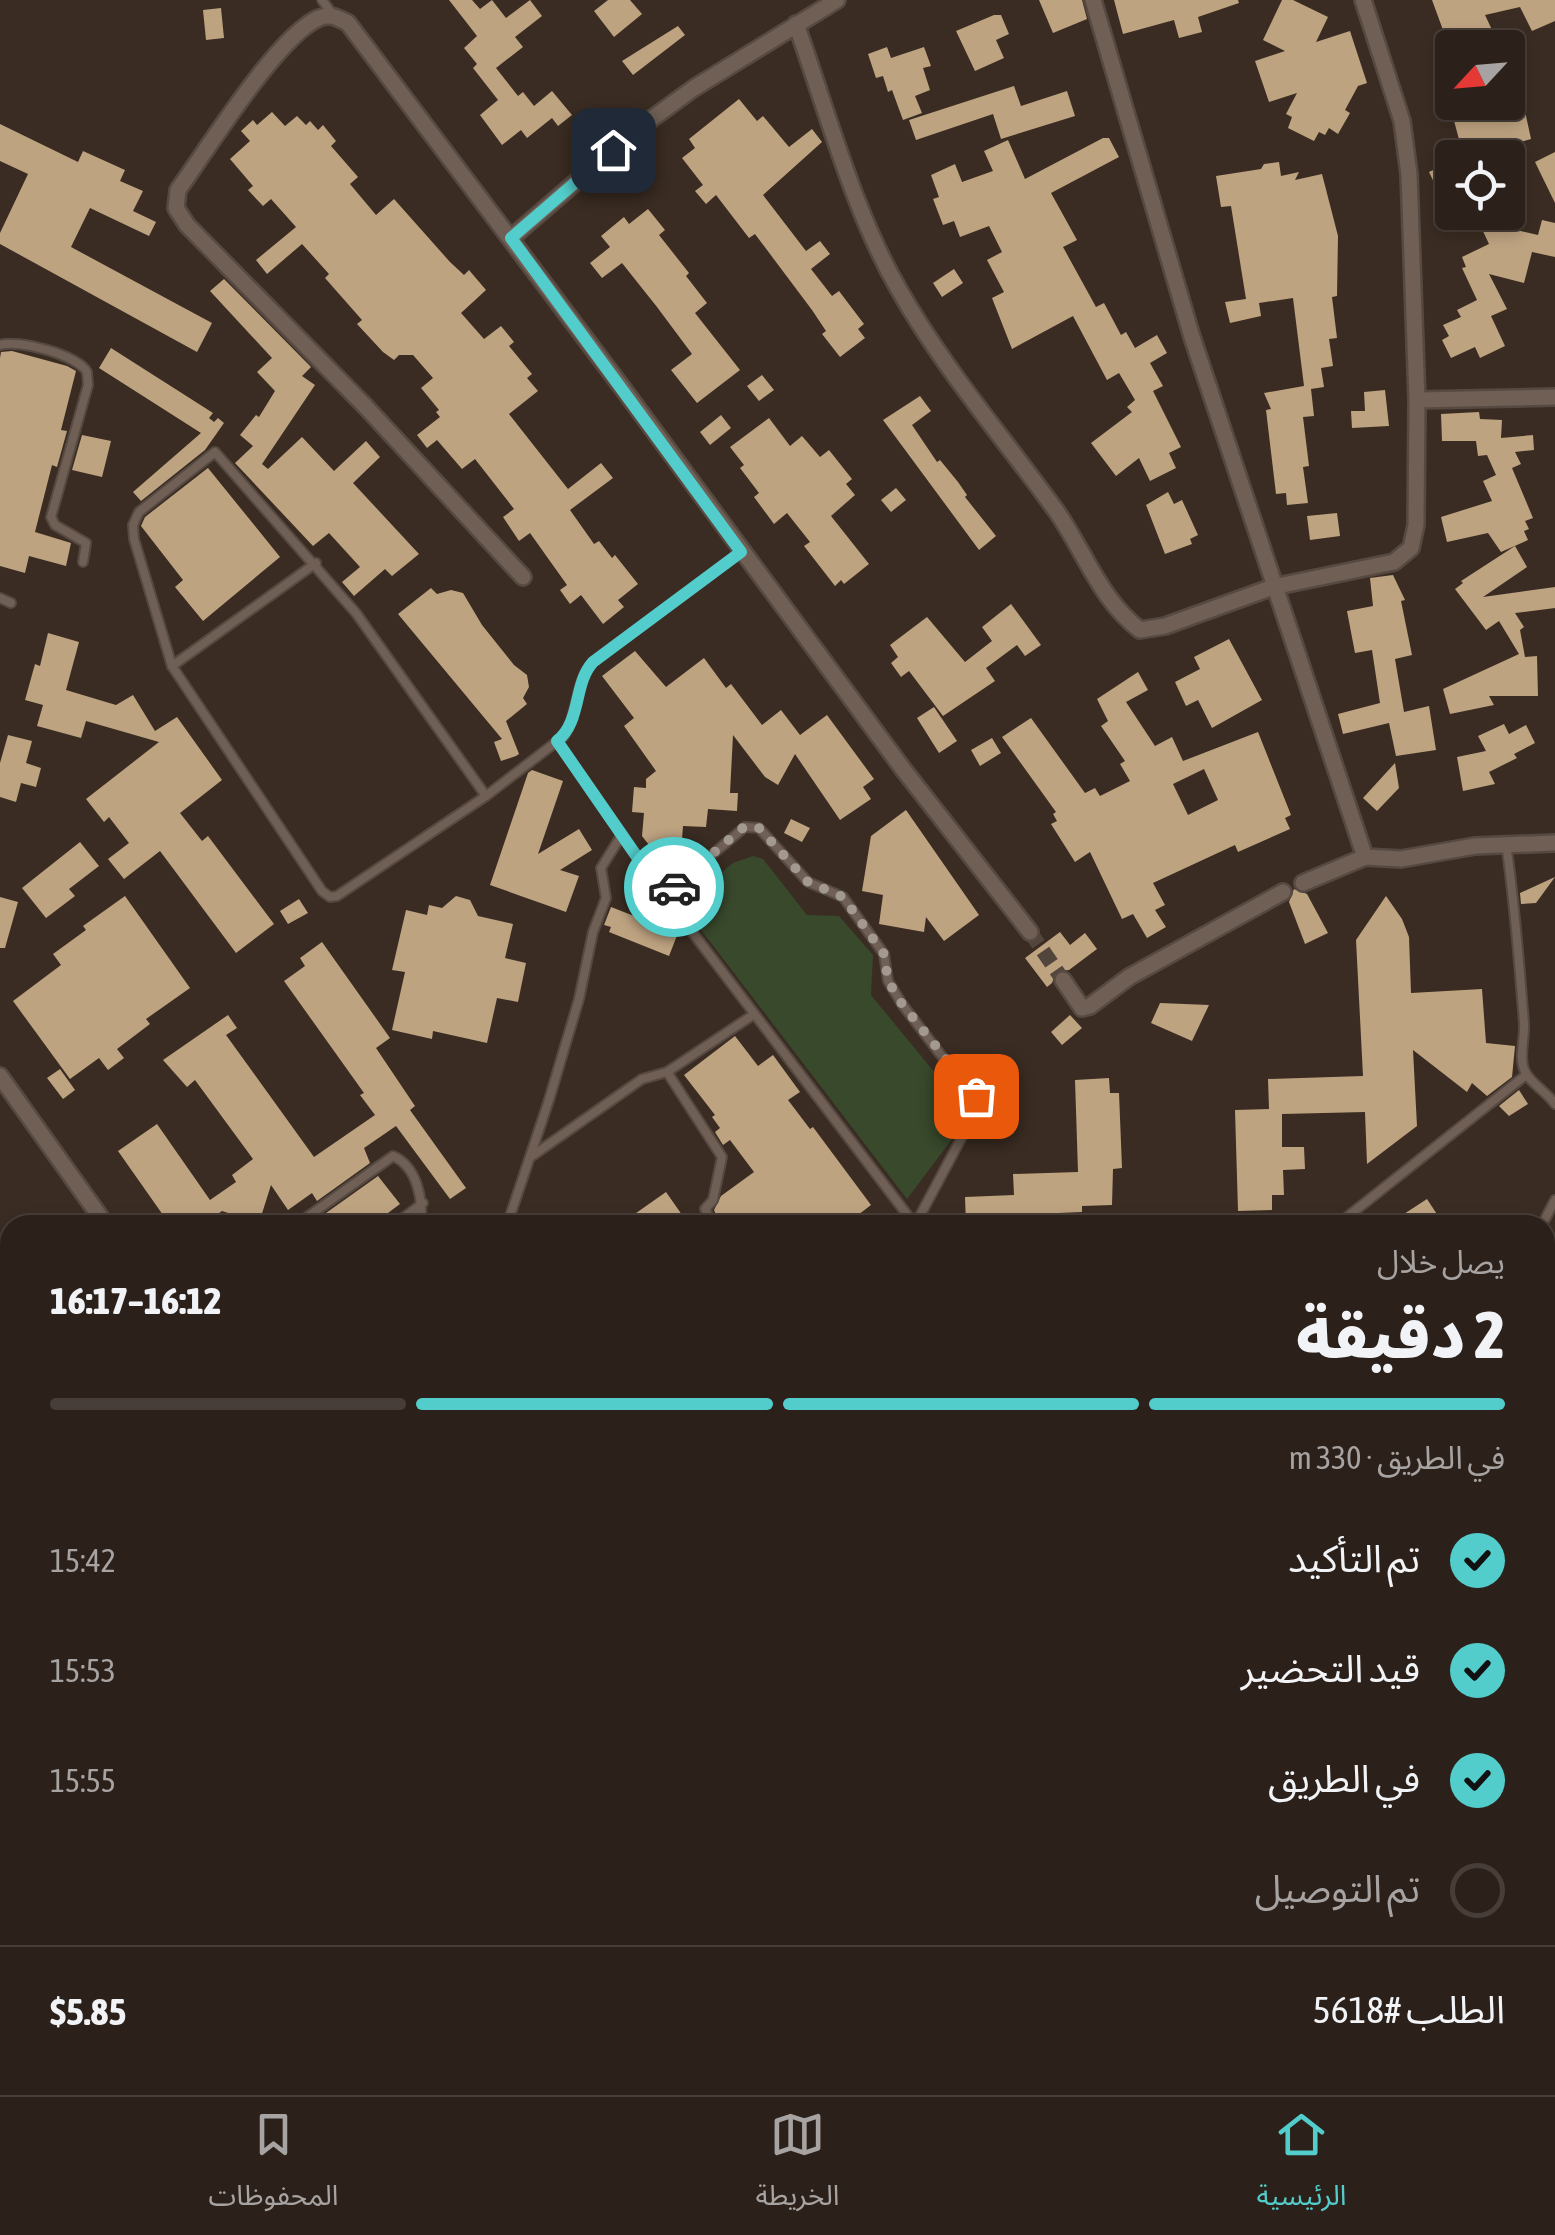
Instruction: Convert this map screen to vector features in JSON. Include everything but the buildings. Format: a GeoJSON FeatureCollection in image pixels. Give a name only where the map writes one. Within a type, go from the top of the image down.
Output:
{"type":"FeatureCollection","features":[{"type":"Feature","properties":{"kind":"street"},"geometry":{"type":"LineString","coordinates":[[511,238],[635,131],[694,88],[838,0]]}},
{"type":"Feature","properties":{"kind":"street"},"geometry":{"type":"LineString","coordinates":[[1094,0],[1192,337],[1365,857]]}},
{"type":"Feature","properties":{"kind":"street"},"geometry":{"type":"LineString","coordinates":[[796,24],[868,228],[897,286],[960,386],[1058,515],[1121,616],[1140,630],[1166,626],[1273,587],[1394,562],[1411,548],[1416,524],[1417,400],[1409,174],[1402,121],[1363,0]]}},
{"type":"Feature","properties":{"kind":"street"},"geometry":{"type":"LineString","coordinates":[[522,577],[366,406],[187,224],[176,208],[178,190],[284,43],[320,17],[334,16],[348,23],[903,769],[1030,932]]}},
{"type":"Feature","properties":{"kind":"street"},"geometry":{"type":"LineString","coordinates":[[1417,400],[1555,397]]}},
{"type":"Feature","properties":{"kind":"street"},"geometry":{"type":"LineString","coordinates":[[1303,883],[1365,857],[1401,859],[1506,844],[1555,843]]}},
{"type":"Feature","properties":{"kind":"street"},"geometry":{"type":"LineString","coordinates":[[1063,980],[1082,1008],[1090,1006],[1129,976],[1283,892]]}},
{"type":"Feature","properties":{"kind":"street"},"geometry":{"type":"LineString","coordinates":[[0,1076],[99,1215]]}},
{"type":"Feature","properties":{"kind":"lane"},"geometry":{"type":"LineString","coordinates":[[322,0],[334,16]]}},
{"type":"Feature","properties":{"kind":"lane"},"geometry":{"type":"LineString","coordinates":[[0,345],[13,342],[73,358],[87,372],[88,385],[50,517],[86,543],[84,562]]}},
{"type":"Feature","properties":{"kind":"lane"},"geometry":{"type":"LineString","coordinates":[[486,796],[356,613],[215,452],[139,512],[133,525],[134,539],[172,666],[330,897],[486,796],[557,741],[568,730],[583,673],[593,662],[741,552]]}},
{"type":"Feature","properties":{"kind":"lane"},"geometry":{"type":"LineString","coordinates":[[172,666],[316,564]]}},
{"type":"Feature","properties":{"kind":"lane"},"geometry":{"type":"LineString","coordinates":[[0,598],[11,603]]}},
{"type":"Feature","properties":{"kind":"lane"},"geometry":{"type":"LineString","coordinates":[[557,741],[664,896],[907,1215]]}},
{"type":"Feature","properties":{"kind":"lane"},"geometry":{"type":"LineString","coordinates":[[664,896],[745,826],[751,825],[759,828],[808,882],[843,897],[884,954],[888,981],[902,1004],[979,1105],[920,1215]]}},
{"type":"Feature","properties":{"kind":"lane"},"geometry":{"type":"LineString","coordinates":[[511,1215],[532,1156],[579,999],[593,932],[606,898],[601,868],[620,836]]}},
{"type":"Feature","properties":{"kind":"lane"},"geometry":{"type":"LineString","coordinates":[[1506,844],[1514,892],[1525,1037],[1522,1066],[1555,1104]]}},
{"type":"Feature","properties":{"kind":"lane"},"geometry":{"type":"LineString","coordinates":[[532,1156],[642,1079],[667,1072],[754,1015]]}},
{"type":"Feature","properties":{"kind":"lane"},"geometry":{"type":"LineString","coordinates":[[667,1072],[722,1157],[713,1200],[705,1209],[708,1215]]}},
{"type":"Feature","properties":{"kind":"lane"},"geometry":{"type":"LineString","coordinates":[[1350,1215],[1526,1074]]}},
{"type":"Feature","properties":{"kind":"lane"},"geometry":{"type":"LineString","coordinates":[[310,1215],[393,1156],[401,1159],[421,1193],[422,1215]]}},
{"type":"Feature","properties":{"kind":"lane"},"geometry":{"type":"LineString","coordinates":[[407,1215],[423,1203]]}},
{"type":"Feature","properties":{"kind":"green space"},"geometry":{"type":"Polygon","coordinates":[[[753,856],[763,859],[807,915],[839,916],[873,955],[871,995],[958,1101],[962,1126],[907,1199],[682,905],[733,863],[753,856]]]}},
{"type":"Feature","properties":{"kind":"tunnel"},"geometry":{"type":"LineString","coordinates":[[1030,932],[1063,980]]}},
{"type":"Feature","properties":{"kind":"way so far"},"geometry":{"type":"LineString","coordinates":[[674,887],[745,826],[759,828],[808,882],[843,897],[884,954],[888,981],[902,1004],[976,1096]]}},
{"type":"Feature","properties":{"kind":"route"},"geometry":{"type":"LineString","coordinates":[[613,150],[511,238],[741,552],[593,662],[583,673],[568,730],[557,741],[664,896],[674,887]]}}]}
